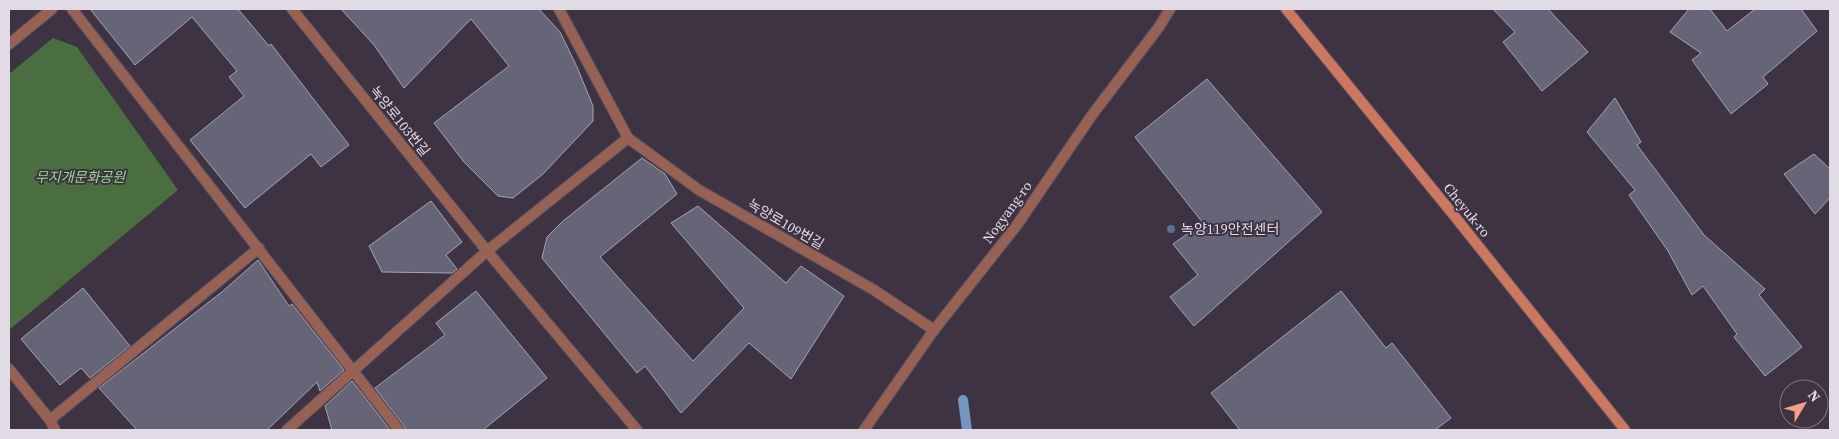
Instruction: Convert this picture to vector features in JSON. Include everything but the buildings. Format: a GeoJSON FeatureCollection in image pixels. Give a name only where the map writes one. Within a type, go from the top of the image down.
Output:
{"type":"FeatureCollection","features":[{"type":"Feature","properties":{"kind":"street"},"geometry":{"type":"LineString","coordinates":[[9,44],[52,9]]}},
{"type":"Feature","properties":{"kind":"street"},"geometry":{"type":"LineString","coordinates":[[72,9],[399,430]]}},
{"type":"Feature","properties":{"kind":"street","name":"녹양로103번길"},"geometry":{"type":"LineString","coordinates":[[292,9],[487,251],[637,430]]}},
{"type":"Feature","properties":{"kind":"street"},"geometry":{"type":"LineString","coordinates":[[287,430],[487,251],[628,138],[559,9]]}},
{"type":"Feature","properties":{"kind":"street","name":"Nogyang-ro"},"geometry":{"type":"LineString","coordinates":[[864,430],[934,330],[1017,225],[1092,115],[1159,27],[1170,9]]}},
{"type":"Feature","properties":{"kind":"street","name":"Cheyuk-ro"},"geometry":{"type":"LineString","coordinates":[[1286,9],[1462,225],[1625,430]]}},
{"type":"Feature","properties":{"kind":"street","name":"녹양로109번길"},"geometry":{"type":"LineString","coordinates":[[628,138],[698,190],[874,290],[934,330]]}},
{"type":"Feature","properties":{"kind":"street"},"geometry":{"type":"LineString","coordinates":[[50,420],[259,248]]}},
{"type":"Feature","properties":{"kind":"street"},"geometry":{"type":"LineString","coordinates":[[9,369],[50,420],[55,430]]}},
{"type":"Feature","properties":{"kind":"green space","name":"무지개문화공원"},"geometry":{"type":"Polygon","coordinates":[[[53,38],[77,47],[178,190],[9,330],[9,74],[53,38]]]}},
{"type":"Feature","properties":{"kind":"waterway"},"geometry":{"type":"LineString","coordinates":[[963,400],[967,430]]}},
{"type":"Feature","properties":{"kind":"place","name":"녹양119안전센터"},"geometry":{"type":"Point","coordinates":[1171,229]}}]}
